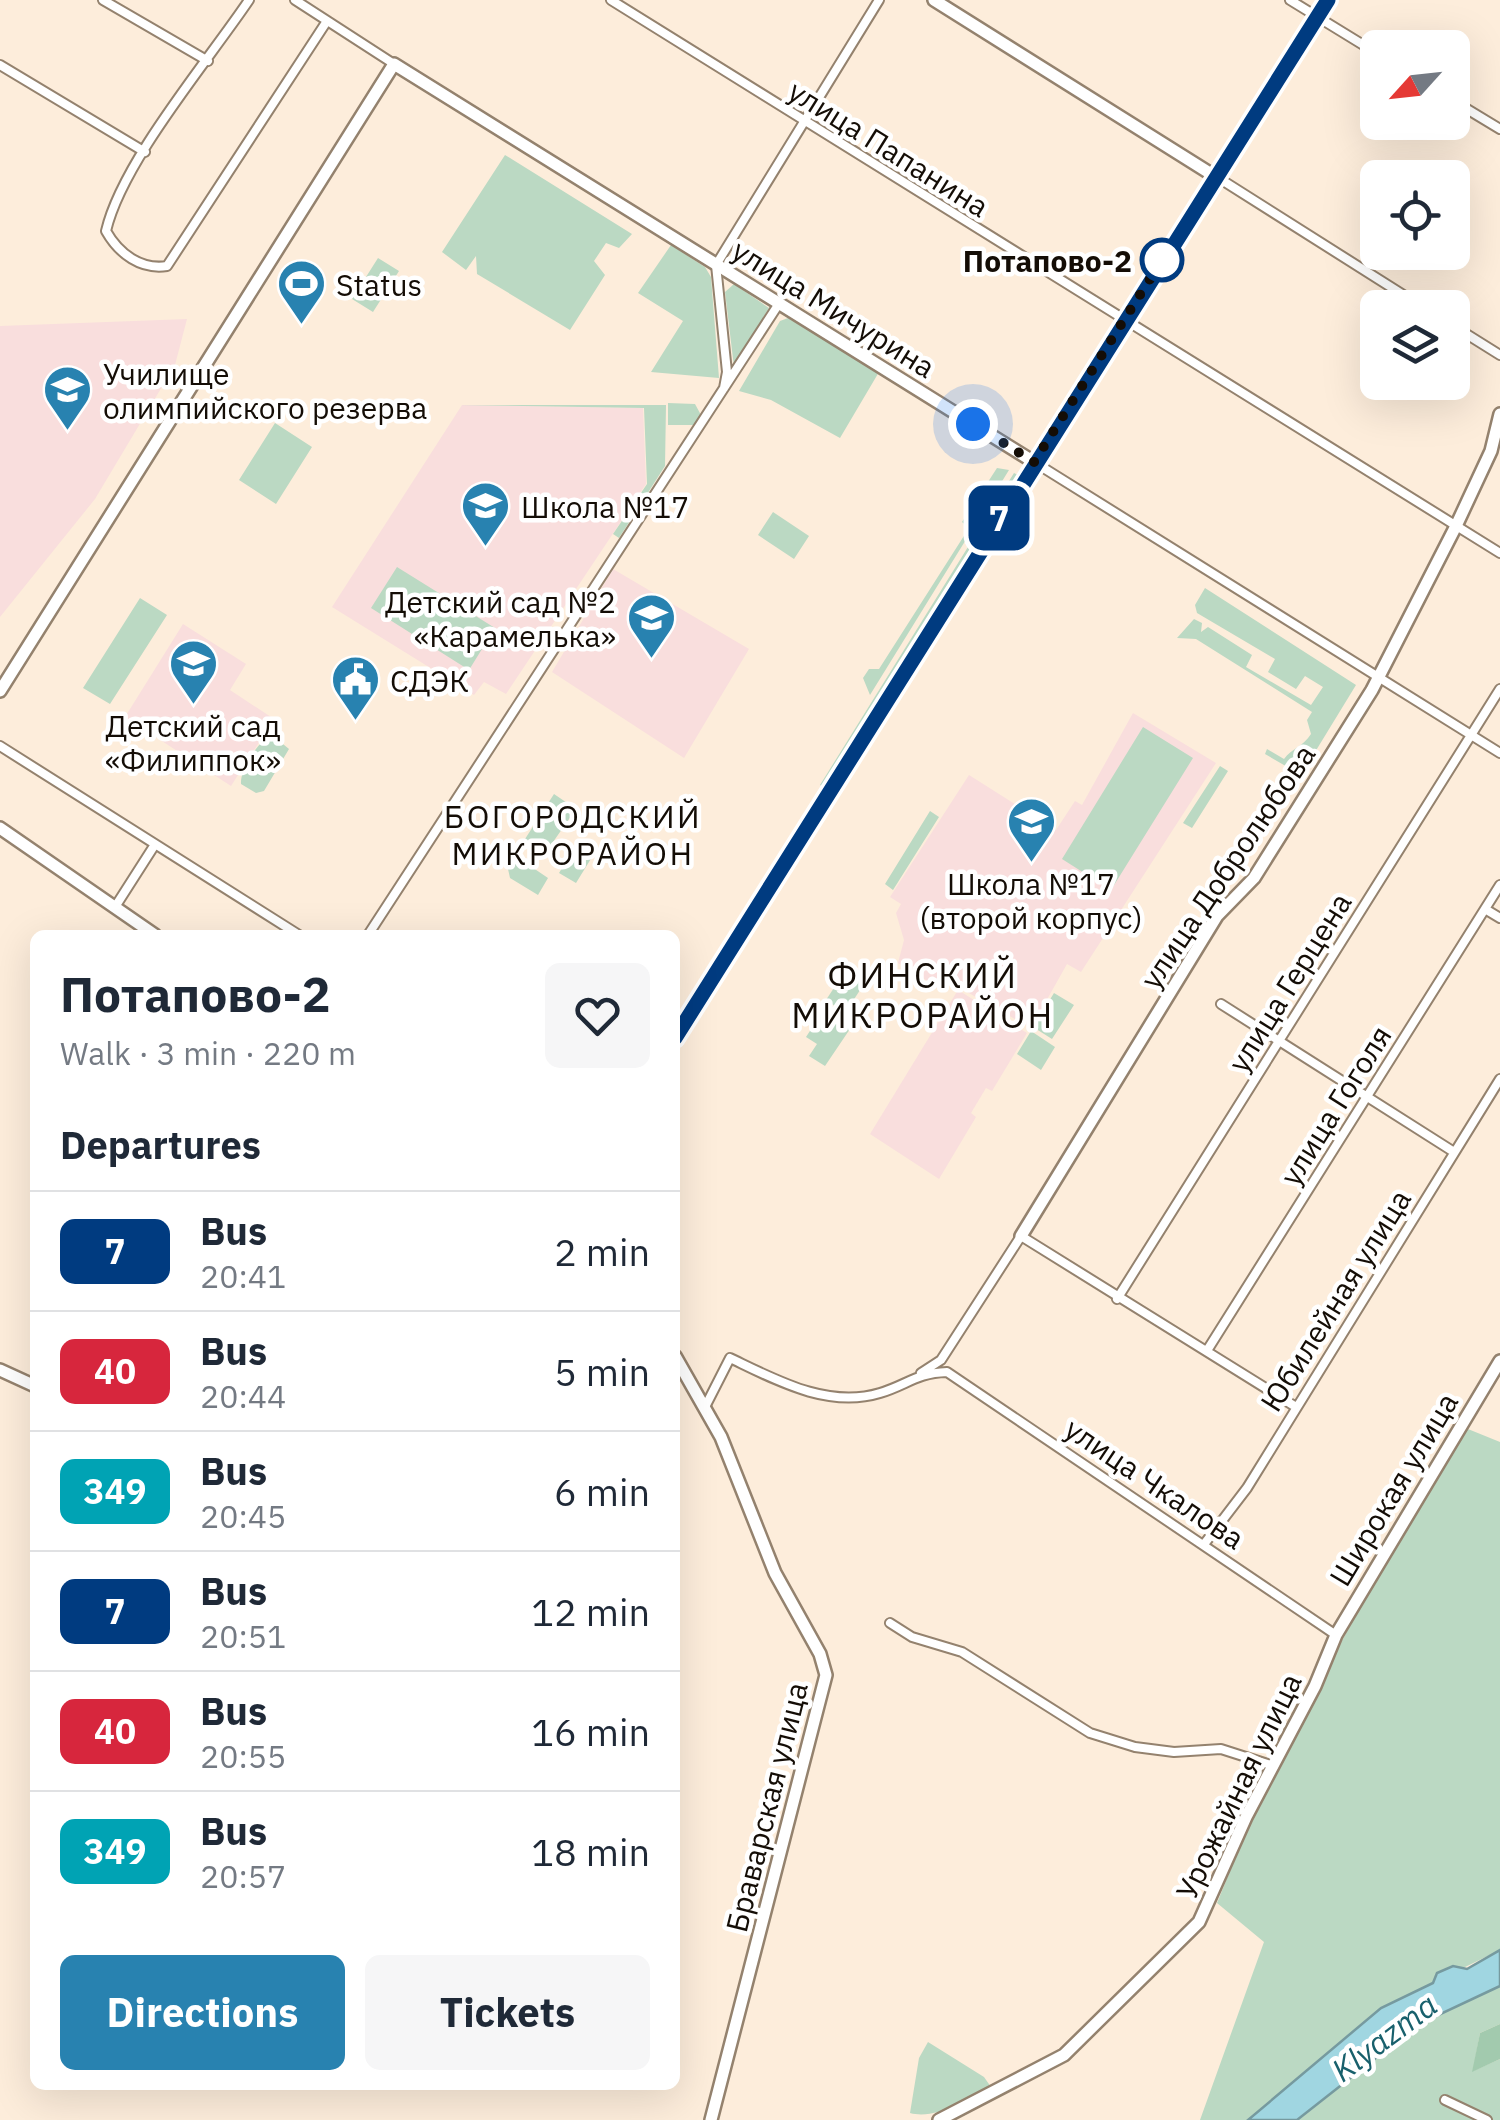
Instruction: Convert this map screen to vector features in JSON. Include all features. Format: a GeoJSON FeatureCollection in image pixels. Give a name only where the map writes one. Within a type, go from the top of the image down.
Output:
{"type":"FeatureCollection","features":[{"type":"Feature","properties":{"kind":"street"},"geometry":{"type":"LineString","coordinates":[[103,0],[208,61]]}},
{"type":"Feature","properties":{"kind":"street"},"geometry":{"type":"LineString","coordinates":[[249,0],[145,152],[110,216],[106,231],[114,246],[152,268],[167,266],[328,21]]}},
{"type":"Feature","properties":{"kind":"street","name":"улица Мичурина"},"geometry":{"type":"LineString","coordinates":[[296,0],[1500,753]]}},
{"type":"Feature","properties":{"kind":"street","name":"улица Папанина"},"geometry":{"type":"LineString","coordinates":[[611,0],[1500,553]]}},
{"type":"Feature","properties":{"kind":"street"},"geometry":{"type":"LineString","coordinates":[[722,395],[727,372],[716,265],[879,0]]}},
{"type":"Feature","properties":{"kind":"street"},"geometry":{"type":"LineString","coordinates":[[934,0],[1396,290]]}},
{"type":"Feature","properties":{"kind":"street"},"geometry":{"type":"LineString","coordinates":[[1290,0],[1360,43]]}},
{"type":"Feature","properties":{"kind":"street"},"geometry":{"type":"LineString","coordinates":[[680,1030],[1328,0]]}},
{"type":"Feature","properties":{"kind":"street"},"geometry":{"type":"LineString","coordinates":[[0,691],[394,64]]}},
{"type":"Feature","properties":{"kind":"street"},"geometry":{"type":"LineString","coordinates":[[0,65],[145,152]]}},
{"type":"Feature","properties":{"kind":"street"},"geometry":{"type":"LineString","coordinates":[[1470,111],[1500,129]]}},
{"type":"Feature","properties":{"kind":"street"},"geometry":{"type":"LineString","coordinates":[[371,930],[780,302]]}},
{"type":"Feature","properties":{"kind":"street"},"geometry":{"type":"LineString","coordinates":[[1470,336],[1500,355]]}},
{"type":"Feature","properties":{"kind":"street","name":"улица Добролюбова"},"geometry":{"type":"LineString","coordinates":[[921,1373],[941,1360],[1217,916],[1254,878],[1379,678],[1495,451],[1500,414]]}},
{"type":"Feature","properties":{"kind":"street","name":"улица Герцена"},"geometry":{"type":"LineString","coordinates":[[1116,1299],[1500,690]]}},
{"type":"Feature","properties":{"kind":"street"},"geometry":{"type":"LineString","coordinates":[[0,746],[290,930]]}},
{"type":"Feature","properties":{"kind":"street"},"geometry":{"type":"LineString","coordinates":[[0,828],[148,930]]}},
{"type":"Feature","properties":{"kind":"street"},"geometry":{"type":"LineString","coordinates":[[115,907],[154,846]]}},
{"type":"Feature","properties":{"kind":"street","name":"улица Гоголя"},"geometry":{"type":"LineString","coordinates":[[1208,1349],[1500,885]]}},
{"type":"Feature","properties":{"kind":"street"},"geometry":{"type":"LineString","coordinates":[[1485,909],[1500,918]]}},
{"type":"Feature","properties":{"kind":"street"},"geometry":{"type":"LineString","coordinates":[[1221,1004],[1454,1152]]}},
{"type":"Feature","properties":{"kind":"street","name":"Юбилейная улица"},"geometry":{"type":"LineString","coordinates":[[1206,1543],[1247,1488],[1500,1079]]}},
{"type":"Feature","properties":{"kind":"street"},"geometry":{"type":"LineString","coordinates":[[1020,1236],[1188,1345],[1208,1349],[1296,1407]]}},
{"type":"Feature","properties":{"kind":"street"},"geometry":{"type":"LineString","coordinates":[[705,1407],[730,1358],[792,1388],[860,1398],[885,1392],[921,1373]]}},
{"type":"Feature","properties":{"kind":"street","name":"Широкая улица"},"geometry":{"type":"LineString","coordinates":[[1334,1639],[1500,1361]]}},
{"type":"Feature","properties":{"kind":"street","name":"Браварская улица"},"geometry":{"type":"LineString","coordinates":[[680,1364],[705,1407],[775,1573],[820,1654],[826,1675],[711,2120]]}},
{"type":"Feature","properties":{"kind":"street"},"geometry":{"type":"LineString","coordinates":[[0,1370],[30,1384]]}},
{"type":"Feature","properties":{"kind":"street","name":"улица Чкалова"},"geometry":{"type":"LineString","coordinates":[[921,1373],[947,1372],[1206,1543],[1334,1639]]}},
{"type":"Feature","properties":{"kind":"street"},"geometry":{"type":"LineString","coordinates":[[890,1623],[912,1637],[962,1652],[1090,1733],[1135,1747],[1174,1752],[1220,1749],[1274,1766]]}},
{"type":"Feature","properties":{"kind":"street","name":"Урожайная улица"},"geometry":{"type":"LineString","coordinates":[[939,2120],[1064,2055],[1199,1922],[1334,1639]]}},
{"type":"Feature","properties":{"kind":"street"},"geometry":{"type":"LineString","coordinates":[[1445,2100],[1487,2120]]}},
{"type":"Feature","properties":{"kind":"shaded area","name":"Училище олимпийского резерва"},"geometry":{"type":"Polygon","coordinates":[[[187,319],[175,365],[95,499],[0,617],[0,326],[187,319]]]}},
{"type":"Feature","properties":{"kind":"shaded area","name":"Школа №17"},"geometry":{"type":"Polygon","coordinates":[[[462,405],[643,408],[646,484],[506,694],[484,682],[474,695],[332,607],[462,405]]]}},
{"type":"Feature","properties":{"kind":"shaded area","name":"Детский сад №2 «Карамелька»"},"geometry":{"type":"Polygon","coordinates":[[[613,569],[749,649],[684,758],[552,672],[613,569]]]}},
{"type":"Feature","properties":{"kind":"shaded area","name":"Детский сад «Филиппок»"},"geometry":{"type":"Polygon","coordinates":[[[183,624],[246,664],[230,690],[274,719],[231,786],[125,717],[183,624]]]}},
{"type":"Feature","properties":{"kind":"shaded area","name":"Школа №17 (второй корпус)"},"geometry":{"type":"Polygon","coordinates":[[[1133,713],[1216,763],[1081,972],[1067,964],[1031,1028],[951,983],[944,991],[898,963],[904,940],[896,913],[901,904],[890,897],[969,775],[1056,830],[1075,801],[1082,805],[1133,713]]]}},
{"type":"Feature","properties":{"kind":"shaded area"},"geometry":{"type":"Polygon","coordinates":[[[958,990],[1027,1033],[992,1091],[986,1088],[971,1113],[976,1117],[939,1179],[870,1134],[958,990]]]}},
{"type":"Feature","properties":{"kind":"green space"},"geometry":{"type":"Polygon","coordinates":[[[505,155],[632,234],[619,248],[606,243],[594,261],[605,275],[570,330],[477,274],[476,256],[466,270],[442,252],[505,155]]]}},
{"type":"Feature","properties":{"kind":"green space"},"geometry":{"type":"Polygon","coordinates":[[[671,245],[705,267],[711,277],[719,378],[651,372],[683,321],[638,293],[671,245]]]}},
{"type":"Feature","properties":{"kind":"green space"},"geometry":{"type":"Polygon","coordinates":[[[378,258],[399,271],[373,312],[352,299],[378,258]]]}},
{"type":"Feature","properties":{"kind":"green space"},"geometry":{"type":"Polygon","coordinates":[[[734,284],[769,308],[734,367],[725,292],[734,284]]]}},
{"type":"Feature","properties":{"kind":"green space"},"geometry":{"type":"Polygon","coordinates":[[[788,318],[879,372],[840,438],[771,400],[739,391],[780,321],[788,318]]]}},
{"type":"Feature","properties":{"kind":"green space"},"geometry":{"type":"Polygon","coordinates":[[[668,403],[695,404],[701,415],[694,425],[668,425],[668,403]]]}},
{"type":"Feature","properties":{"kind":"green space"},"geometry":{"type":"Polygon","coordinates":[[[460,405],[666,405],[665,466],[619,538],[613,534],[647,484],[644,408],[460,405]]]}},
{"type":"Feature","properties":{"kind":"green space"},"geometry":{"type":"Polygon","coordinates":[[[275,423],[312,447],[276,504],[239,480],[275,423]]]}},
{"type":"Feature","properties":{"kind":"green space"},"geometry":{"type":"Polygon","coordinates":[[[997,468],[1009,470],[870,695],[863,678],[869,669],[879,669],[969,528],[962,522],[997,468]]]}},
{"type":"Feature","properties":{"kind":"green space"},"geometry":{"type":"Polygon","coordinates":[[[1014,473],[1020,476],[824,787],[820,785],[1014,473]]]}},
{"type":"Feature","properties":{"kind":"green space"},"geometry":{"type":"Polygon","coordinates":[[[773,512],[809,536],[794,559],[758,535],[773,512]]]}},
{"type":"Feature","properties":{"kind":"green space"},"geometry":{"type":"Polygon","coordinates":[[[397,567],[495,628],[469,670],[371,608],[397,567]]]}},
{"type":"Feature","properties":{"kind":"green space"},"geometry":{"type":"Polygon","coordinates":[[[1205,588],[1356,685],[1301,775],[1265,754],[1267,749],[1284,759],[1305,742],[1311,734],[1307,720],[1312,712],[1196,639],[1177,638],[1194,619],[1202,623],[1201,632],[1208,627],[1252,655],[1246,667],[1311,705],[1323,687],[1305,676],[1296,689],[1268,672],[1275,659],[1197,613],[1195,605],[1205,588]]]}},
{"type":"Feature","properties":{"kind":"green space"},"geometry":{"type":"Polygon","coordinates":[[[140,598],[167,615],[110,704],[83,688],[140,598]]]}},
{"type":"Feature","properties":{"kind":"green space"},"geometry":{"type":"Polygon","coordinates":[[[1143,727],[1193,758],[1111,890],[1062,859],[1143,727]]]}},
{"type":"Feature","properties":{"kind":"green space"},"geometry":{"type":"Polygon","coordinates":[[[272,735],[289,749],[264,791],[256,793],[241,784],[241,778],[256,749],[272,735]]]}},
{"type":"Feature","properties":{"kind":"green space"},"geometry":{"type":"Polygon","coordinates":[[[1220,766],[1228,771],[1192,828],[1183,823],[1220,766]]]}},
{"type":"Feature","properties":{"kind":"green space"},"geometry":{"type":"Polygon","coordinates":[[[554,794],[576,809],[544,855],[525,839],[554,794]]]}},
{"type":"Feature","properties":{"kind":"green space"},"geometry":{"type":"Polygon","coordinates":[[[930,811],[939,817],[893,890],[885,884],[930,811]]]}},
{"type":"Feature","properties":{"kind":"green space"},"geometry":{"type":"Polygon","coordinates":[[[580,839],[597,849],[576,883],[559,873],[580,839]]]}},
{"type":"Feature","properties":{"kind":"green space"},"geometry":{"type":"Polygon","coordinates":[[[511,853],[548,878],[538,895],[510,878],[506,860],[511,853]]]}},
{"type":"Feature","properties":{"kind":"green space"},"geometry":{"type":"Polygon","coordinates":[[[847,968],[866,981],[845,1013],[826,1000],[847,968]]]}},
{"type":"Feature","properties":{"kind":"green space"},"geometry":{"type":"Polygon","coordinates":[[[1054,993],[1074,1005],[1052,1039],[1033,1027],[1054,993]]]}},
{"type":"Feature","properties":{"kind":"green space"},"geometry":{"type":"Polygon","coordinates":[[[825,1008],[852,1026],[825,1066],[809,1056],[817,1044],[806,1037],[825,1008]]]}},
{"type":"Feature","properties":{"kind":"green space"},"geometry":{"type":"Polygon","coordinates":[[[1031,1031],[1055,1047],[1041,1070],[1017,1054],[1031,1031]]]}},
{"type":"Feature","properties":{"kind":"green space"},"geometry":{"type":"Polygon","coordinates":[[[1463,1427],[1500,1442],[1500,1950],[1381,2008],[1248,2120],[1200,2120],[1264,1942],[1217,1903],[1300,1720],[1463,1427]]]}},
{"type":"Feature","properties":{"kind":"green space"},"geometry":{"type":"Polygon","coordinates":[[[1500,1986],[1500,2024],[1480,2033],[1473,2071],[1500,2059],[1500,2120],[1297,2120],[1419,2024],[1500,1986]]]}},
{"type":"Feature","properties":{"kind":"green space"},"geometry":{"type":"Polygon","coordinates":[[[1500,2024],[1500,2059],[1472,2072],[1480,2033],[1500,2024]]]}},
{"type":"Feature","properties":{"kind":"green space"},"geometry":{"type":"Polygon","coordinates":[[[928,2042],[984,2077],[991,2087],[941,2111],[910,2113],[919,2058],[928,2042]]]}},
{"type":"Feature","properties":{"kind":"water","name":"Klyazma"},"geometry":{"type":"Polygon","coordinates":[[[1500,1950],[1500,1986],[1419,2024],[1297,2120],[1248,2120],[1381,2008],[1433,1983],[1437,1973],[1453,1966],[1467,1969],[1500,1950]]]}},
{"type":"Feature","properties":{"kind":"bus line","name":"7"},"geometry":{"type":"LineString","coordinates":[[680,1030],[1328,0]]}},
{"type":"Feature","properties":{"kind":"place","name":"Потапово-2"},"geometry":{"type":"Point","coordinates":[1162,260]}},
{"type":"Feature","properties":{"kind":"place","name":"Status"},"geometry":{"type":"Point","coordinates":[301,326]}},
{"type":"Feature","properties":{"kind":"place","name":"Училище олимпийского резерва"},"geometry":{"type":"Point","coordinates":[68,432]}},
{"type":"Feature","properties":{"kind":"place","name":"Школа №17"},"geometry":{"type":"Point","coordinates":[486,548]}},
{"type":"Feature","properties":{"kind":"place","name":"Детский сад №2 «Карамелька»"},"geometry":{"type":"Point","coordinates":[651,660]}},
{"type":"Feature","properties":{"kind":"place","name":"Детский сад «Филиппок»"},"geometry":{"type":"Point","coordinates":[193,706]}},
{"type":"Feature","properties":{"kind":"place","name":"СДЭК"},"geometry":{"type":"Point","coordinates":[355,722]}},
{"type":"Feature","properties":{"kind":"place","name":"Школа №17 (второй корпус)"},"geometry":{"type":"Point","coordinates":[1031,864]}},
{"type":"Feature","properties":{"kind":"district","name":"БОГОРОДСКИЙ МИКРОРАЙОН"},"geometry":{"type":"Point","coordinates":[573,834]}},
{"type":"Feature","properties":{"kind":"district","name":"ФИНСКИЙ МИКРОРАЙОН"},"geometry":{"type":"Point","coordinates":[923,995]}},
{"type":"Feature","properties":{"kind":"route"},"geometry":{"type":"LineString","coordinates":[[973,424],[1034,462],[1162,260]]}}]}
